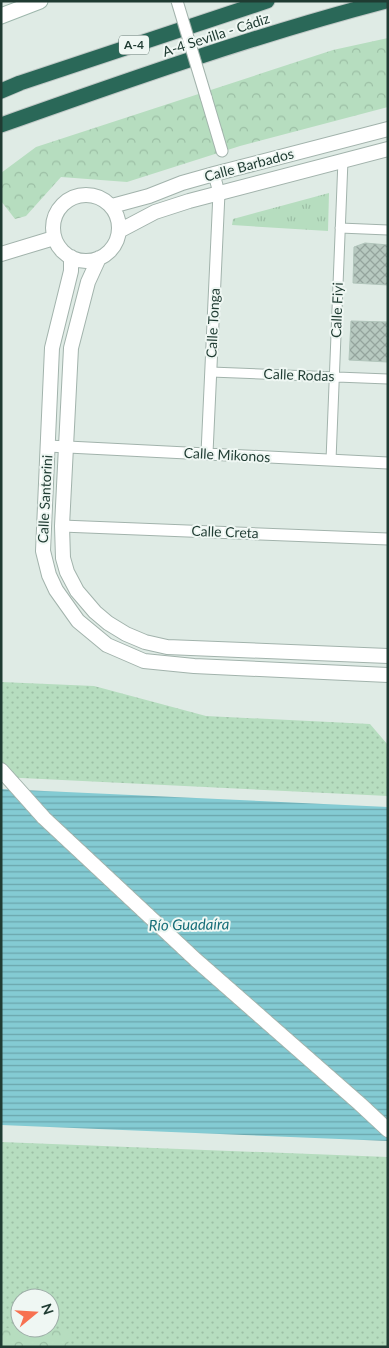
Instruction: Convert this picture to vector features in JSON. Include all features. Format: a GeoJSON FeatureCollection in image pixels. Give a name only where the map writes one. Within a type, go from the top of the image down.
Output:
{"type":"FeatureCollection","features":[{"type":"Feature","properties":{"kind":"highway","name":"A-4 Sevilla - Cádiz"},"geometry":{"type":"LineString","coordinates":[[1,91],[267,1]]}},
{"type":"Feature","properties":{"kind":"highway","name":"A-4 Sevilla - Cádiz"},"geometry":{"type":"LineString","coordinates":[[1,125],[229,47],[386,1]]}},
{"type":"Feature","properties":{"kind":"main road"},"geometry":{"type":"LineString","coordinates":[[1,16],[40,1]]}},
{"type":"Feature","properties":{"kind":"street"},"geometry":{"type":"LineString","coordinates":[[177,1],[222,151]]}},
{"type":"Feature","properties":{"kind":"street","name":"Calle Barbados"},"geometry":{"type":"LineString","coordinates":[[112,206],[149,196],[214,174],[388,129]]}},
{"type":"Feature","properties":{"kind":"street","name":"Calle Barbados"},"geometry":{"type":"LineString","coordinates":[[119,231],[155,212],[218,193],[388,149]]}},
{"type":"Feature","properties":{"kind":"street","name":"Calle Fiyi"},"geometry":{"type":"LineString","coordinates":[[331,460],[343,160]]}},
{"type":"Feature","properties":{"kind":"street","name":"Calle Tonga"},"geometry":{"type":"LineString","coordinates":[[207,454],[218,193],[214,174]]}},
{"type":"Feature","properties":{"kind":"street"},"geometry":{"type":"LineString","coordinates":[[80,194],[92,194],[112,206],[117,216],[119,231],[114,245],[107,253],[99,258],[84,261],[71,257],[60,248],[54,238],[52,227],[60,206],[70,198],[80,194]]}},
{"type":"Feature","properties":{"kind":"street"},"geometry":{"type":"LineString","coordinates":[[340,228],[388,230]]}},
{"type":"Feature","properties":{"kind":"street"},"geometry":{"type":"LineString","coordinates":[[1,254],[54,238]]}},
{"type":"Feature","properties":{"kind":"street","name":"Calle Santorini"},"geometry":{"type":"LineString","coordinates":[[71,257],[71,271],[52,348],[43,551],[49,575],[56,590],[78,621],[107,645],[144,662],[388,675]]}},
{"type":"Feature","properties":{"kind":"street","name":"Calle Santorini"},"geometry":{"type":"LineString","coordinates":[[99,258],[88,282],[71,348],[62,526],[63,558],[67,572],[77,591],[108,624],[145,642],[167,647],[388,656]]}},
{"type":"Feature","properties":{"kind":"street","name":"Calle Rodas"},"geometry":{"type":"LineString","coordinates":[[211,372],[388,379]]}},
{"type":"Feature","properties":{"kind":"street","name":"Calle Mikonos"},"geometry":{"type":"LineString","coordinates":[[48,446],[388,463]]}},
{"type":"Feature","properties":{"kind":"street","name":"Calle Creta"},"geometry":{"type":"LineString","coordinates":[[62,526],[388,539]]}},
{"type":"Feature","properties":{"kind":"street"},"geometry":{"type":"LineString","coordinates":[[6,775],[44,818],[196,960],[388,1130]]}},
{"type":"Feature","properties":{"kind":"green space"},"geometry":{"type":"Polygon","coordinates":[[[388,38],[388,107],[240,146],[127,182],[61,177],[26,216],[15,219],[1,201],[1,173],[36,147],[333,50],[388,38]]]}},
{"type":"Feature","properties":{"kind":"green space"},"geometry":{"type":"Polygon","coordinates":[[[329,193],[328,231],[232,225],[233,219],[329,193]]]}},
{"type":"Feature","properties":{"kind":"green space"},"geometry":{"type":"Polygon","coordinates":[[[1,682],[94,686],[206,716],[370,724],[388,745],[388,796],[1,777],[1,682]]]}},
{"type":"Feature","properties":{"kind":"green space"},"geometry":{"type":"Polygon","coordinates":[[[1,1142],[388,1157],[388,1347],[1,1347],[1,1142]]]}},
{"type":"Feature","properties":{"kind":"green space"},"geometry":{"type":"Polygon","coordinates":[[[1,1328],[10,1328],[10,1338],[60,1338],[60,1330],[72,1331],[67,1347],[1,1347],[1,1328]]]}},
{"type":"Feature","properties":{"kind":"water","name":"Río Guadaíra"},"geometry":{"type":"Polygon","coordinates":[[[1,789],[388,807],[388,1141],[1,1125],[1,789]]]}},
{"type":"Feature","properties":{"kind":"building"},"geometry":{"type":"Polygon","coordinates":[[[365,243],[388,245],[388,285],[353,283],[354,247],[365,243]]]}},
{"type":"Feature","properties":{"kind":"building"},"geometry":{"type":"Polygon","coordinates":[[[351,321],[388,322],[388,362],[349,360],[351,321]]]}}]}
